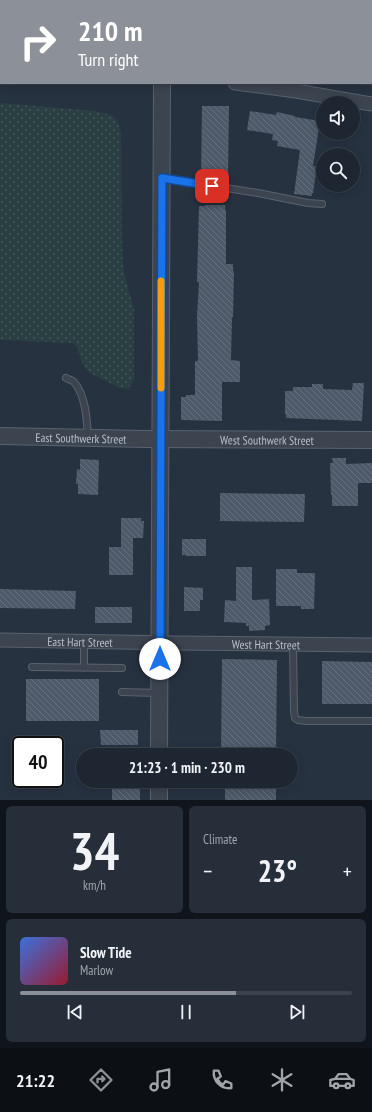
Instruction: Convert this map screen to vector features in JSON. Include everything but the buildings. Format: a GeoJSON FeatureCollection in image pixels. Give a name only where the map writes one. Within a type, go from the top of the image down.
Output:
{"type":"FeatureCollection","features":[{"type":"Feature","properties":{"kind":"street"},"geometry":{"type":"LineString","coordinates":[[159,748],[162,84]]}},
{"type":"Feature","properties":{"kind":"street"},"geometry":{"type":"LineString","coordinates":[[243,84],[296,91],[372,104]]}},
{"type":"Feature","properties":{"kind":"street","name":"East Southwerk Street"},"geometry":{"type":"LineString","coordinates":[[0,436],[161,439]]}},
{"type":"Feature","properties":{"kind":"street","name":"West Southwerk Street"},"geometry":{"type":"LineString","coordinates":[[161,439],[372,440]]}},
{"type":"Feature","properties":{"kind":"street","name":"East Hart Street"},"geometry":{"type":"LineString","coordinates":[[0,640],[160,643]]}},
{"type":"Feature","properties":{"kind":"street","name":"West Hart Street"},"geometry":{"type":"LineString","coordinates":[[160,643],[372,645]]}},
{"type":"Feature","properties":{"kind":"street"},"geometry":{"type":"LineString","coordinates":[[159,788],[159,800]]}},
{"type":"Feature","properties":{"kind":"lane"},"geometry":{"type":"LineString","coordinates":[[162,178],[258,193],[308,203],[322,204]]}},
{"type":"Feature","properties":{"kind":"lane"},"geometry":{"type":"LineString","coordinates":[[66,378],[73,381],[80,392],[87,416],[88,438]]}},
{"type":"Feature","properties":{"kind":"lane"},"geometry":{"type":"LineString","coordinates":[[84,642],[84,668]]}},
{"type":"Feature","properties":{"kind":"lane"},"geometry":{"type":"LineString","coordinates":[[293,644],[295,718],[306,721],[372,721]]}},
{"type":"Feature","properties":{"kind":"lane"},"geometry":{"type":"LineString","coordinates":[[32,667],[122,668]]}},
{"type":"Feature","properties":{"kind":"lane"},"geometry":{"type":"LineString","coordinates":[[122,692],[160,693]]}},
{"type":"Feature","properties":{"kind":"green space"},"geometry":{"type":"Polygon","coordinates":[[[0,103],[95,111],[111,115],[117,120],[121,132],[123,266],[134,309],[134,380],[128,389],[120,388],[88,372],[81,360],[78,349],[73,343],[0,340],[0,103]]]}},
{"type":"Feature","properties":{"kind":"slow traffic"},"geometry":{"type":"LineString","coordinates":[[161,281],[161,388]]}},
{"type":"Feature","properties":{"kind":"route"},"geometry":{"type":"LineString","coordinates":[[160,659],[162,178],[212,186]]}}]}
